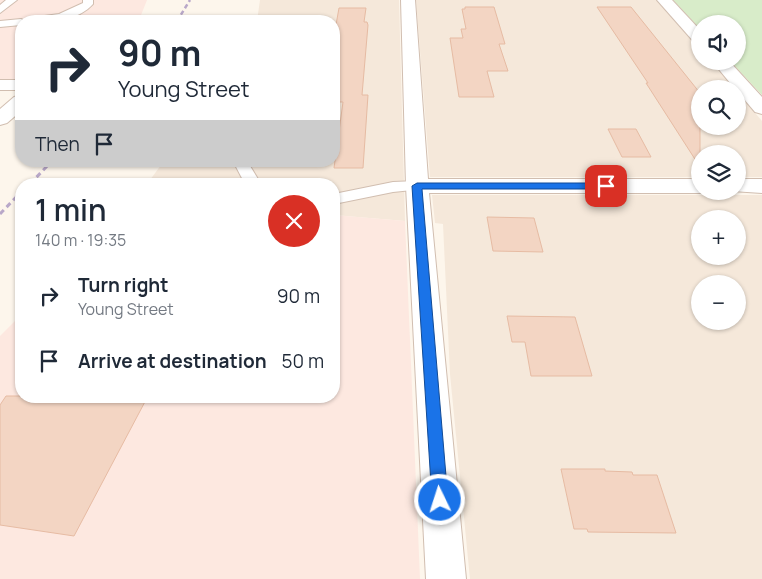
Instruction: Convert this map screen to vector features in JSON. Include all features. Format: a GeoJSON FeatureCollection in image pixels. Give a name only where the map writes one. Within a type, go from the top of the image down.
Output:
{"type":"FeatureCollection","features":[{"type":"Feature","properties":{"kind":"street"},"geometry":{"type":"LineString","coordinates":[[408,0],[417,186],[446,579]]}},
{"type":"Feature","properties":{"kind":"street"},"geometry":{"type":"LineString","coordinates":[[664,0],[691,29]]}},
{"type":"Feature","properties":{"kind":"street"},"geometry":{"type":"LineString","coordinates":[[728,70],[762,108]]}},
{"type":"Feature","properties":{"kind":"street"},"geometry":{"type":"LineString","coordinates":[[0,85],[15,85]]}},
{"type":"Feature","properties":{"kind":"street"},"geometry":{"type":"LineString","coordinates":[[0,119],[15,106]]}},
{"type":"Feature","properties":{"kind":"street"},"geometry":{"type":"LineString","coordinates":[[417,186],[691,186]]}},
{"type":"Feature","properties":{"kind":"street"},"geometry":{"type":"LineString","coordinates":[[746,186],[762,186]]}},
{"type":"Feature","properties":{"kind":"lane"},"geometry":{"type":"LineString","coordinates":[[0,10],[12,0]]}},
{"type":"Feature","properties":{"kind":"lane"},"geometry":{"type":"LineString","coordinates":[[71,15],[88,4],[88,0]]}},
{"type":"Feature","properties":{"kind":"lane"},"geometry":{"type":"LineString","coordinates":[[0,24],[15,23]]}},
{"type":"Feature","properties":{"kind":"lane"},"geometry":{"type":"LineString","coordinates":[[243,167],[250,178]]}},
{"type":"Feature","properties":{"kind":"lane"},"geometry":{"type":"LineString","coordinates":[[340,197],[393,187],[417,186]]}},
{"type":"Feature","properties":{"kind":"shaded area"},"geometry":{"type":"Polygon","coordinates":[[[0,0],[147,0],[141,15],[15,15],[15,80],[0,80],[0,0]]]}},
{"type":"Feature","properties":{"kind":"shaded area"},"geometry":{"type":"Polygon","coordinates":[[[260,0],[399,0],[405,221],[340,216],[340,178],[151,178],[160,167],[340,167],[340,15],[258,15],[260,0]]]}},
{"type":"Feature","properties":{"kind":"shaded area"},"geometry":{"type":"Polygon","coordinates":[[[416,0],[656,0],[691,40],[691,70],[718,70],[726,80],[691,80],[691,135],[746,135],[746,102],[762,121],[762,177],[746,177],[746,145],[691,145],[691,177],[430,177],[416,0]]]}},
{"type":"Feature","properties":{"kind":"shaded area"},"geometry":{"type":"Polygon","coordinates":[[[432,195],[691,195],[691,200],[746,200],[746,195],[762,195],[762,579],[470,579],[450,374],[443,224],[435,223],[432,195]]]}},
{"type":"Feature","properties":{"kind":"shaded area"},"geometry":{"type":"Polygon","coordinates":[[[340,216],[405,221],[420,579],[0,579],[0,336],[15,321],[15,403],[340,403],[340,216]]]}},
{"type":"Feature","properties":{"kind":"green space"},"geometry":{"type":"Polygon","coordinates":[[[673,0],[762,0],[762,95],[738,70],[746,70],[746,15],[691,15],[691,19],[673,0]]]}},
{"type":"Feature","properties":{"kind":"building"},"geometry":{"type":"Polygon","coordinates":[[[465,7],[494,7],[505,44],[499,44],[508,71],[487,71],[494,97],[459,97],[450,38],[463,38],[461,29],[466,29],[462,9],[465,9],[465,7]]]}},
{"type":"Feature","properties":{"kind":"building"},"geometry":{"type":"Polygon","coordinates":[[[597,7],[631,7],[691,82],[691,135],[700,135],[700,145],[691,145],[691,153],[646,83],[648,83],[597,7]]]}},
{"type":"Feature","properties":{"kind":"building"},"geometry":{"type":"Polygon","coordinates":[[[339,8],[366,8],[364,22],[367,22],[368,25],[362,95],[368,95],[363,168],[334,168],[340,167],[340,124],[343,102],[340,102],[340,15],[338,15],[339,8]]]}},
{"type":"Feature","properties":{"kind":"building"},"geometry":{"type":"Polygon","coordinates":[[[608,129],[636,129],[651,157],[622,157],[608,129]]]}},
{"type":"Feature","properties":{"kind":"building"},"geometry":{"type":"Polygon","coordinates":[[[487,217],[534,218],[543,252],[493,251],[487,217]]]}},
{"type":"Feature","properties":{"kind":"building"},"geometry":{"type":"Polygon","coordinates":[[[507,316],[575,317],[592,376],[531,376],[525,342],[512,342],[507,316]]]}},
{"type":"Feature","properties":{"kind":"building"},"geometry":{"type":"Polygon","coordinates":[[[6,396],[15,396],[15,403],[144,403],[74,536],[0,525],[0,405],[6,396]]]}},
{"type":"Feature","properties":{"kind":"building"},"geometry":{"type":"Polygon","coordinates":[[[561,469],[605,469],[605,471],[632,472],[633,475],[657,475],[676,533],[588,532],[587,529],[574,529],[561,469]]]}},
{"type":"Feature","properties":{"kind":"railway"},"geometry":{"type":"LineString","coordinates":[[181,15],[190,0]]}},
{"type":"Feature","properties":{"kind":"railway"},"geometry":{"type":"LineString","coordinates":[[36,178],[46,167]]}},
{"type":"Feature","properties":{"kind":"railway"},"geometry":{"type":"LineString","coordinates":[[0,214],[15,198]]}},
{"type":"Feature","properties":{"kind":"route"},"geometry":{"type":"LineString","coordinates":[[440,500],[417,186],[606,186]]}}]}
